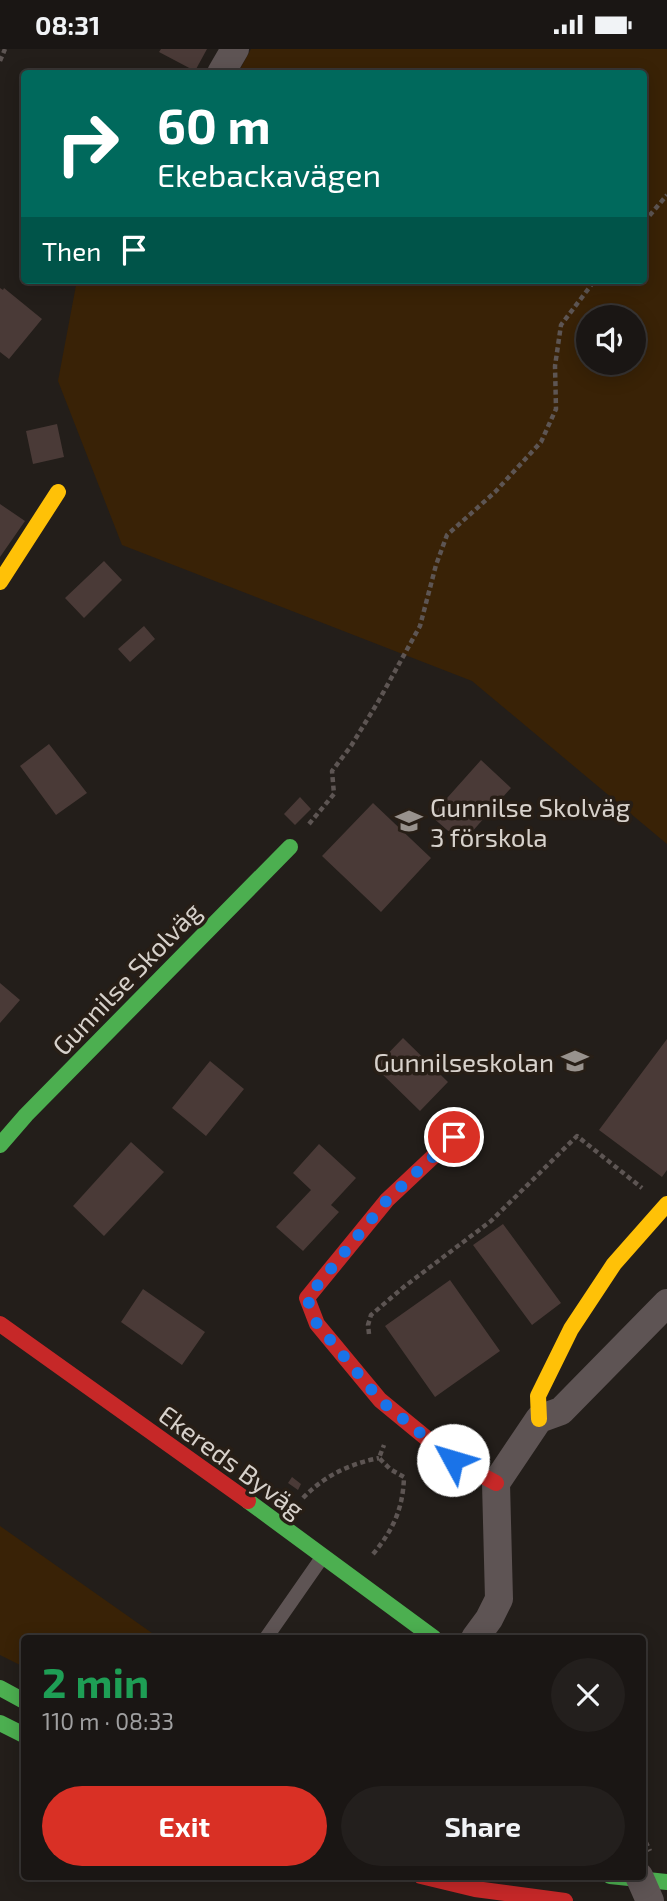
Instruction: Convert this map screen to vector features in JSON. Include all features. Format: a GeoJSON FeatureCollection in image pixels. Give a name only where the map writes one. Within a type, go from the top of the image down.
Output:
{"type":"FeatureCollection","features":[{"type":"Feature","properties":{"kind":"street"},"geometry":{"type":"LineString","coordinates":[[223,70],[235,49]]}},
{"type":"Feature","properties":{"kind":"street"},"geometry":{"type":"LineString","coordinates":[[0,582],[58,492]]}},
{"type":"Feature","properties":{"kind":"street","name":"Gunnilse Skolväg"},"geometry":{"type":"LineString","coordinates":[[0,1145],[290,847]]}},
{"type":"Feature","properties":{"kind":"street"},"geometry":{"type":"LineString","coordinates":[[454,1137],[387,1200],[307,1298],[317,1324],[380,1400],[453,1460],[496,1483]]}},
{"type":"Feature","properties":{"kind":"street"},"geometry":{"type":"LineString","coordinates":[[539,1419],[538,1396],[571,1329],[614,1264],[666,1205]]}},
{"type":"Feature","properties":{"kind":"street"},"geometry":{"type":"LineString","coordinates":[[477,1635],[499,1599],[496,1483],[539,1419],[561,1411],[667,1303]]}},
{"type":"Feature","properties":{"kind":"street","name":"Ekereds Byväg"},"geometry":{"type":"LineString","coordinates":[[0,1324],[430,1635]]}},
{"type":"Feature","properties":{"kind":"street"},"geometry":{"type":"LineString","coordinates":[[0,1688],[21,1699]]}},
{"type":"Feature","properties":{"kind":"street"},"geometry":{"type":"LineString","coordinates":[[0,1723],[21,1734]]}},
{"type":"Feature","properties":{"kind":"street"},"geometry":{"type":"LineString","coordinates":[[438,1880],[475,1889],[565,1901]]}},
{"type":"Feature","properties":{"kind":"street"},"geometry":{"type":"LineString","coordinates":[[641,1880],[650,1901]]}},
{"type":"Feature","properties":{"kind":"street"},"geometry":{"type":"LineString","coordinates":[[646,1880],[667,1882]]}},
{"type":"Feature","properties":{"kind":"lane"},"geometry":{"type":"LineString","coordinates":[[268,1635],[322,1557]]}},
{"type":"Feature","properties":{"kind":"path"},"geometry":{"type":"LineString","coordinates":[[0,61],[5,49]]}},
{"type":"Feature","properties":{"kind":"path"},"geometry":{"type":"LineString","coordinates":[[647,218],[667,195]]}},
{"type":"Feature","properties":{"kind":"path"},"geometry":{"type":"LineString","coordinates":[[290,847],[334,794],[332,771],[351,746],[421,626],[436,565],[447,535],[495,492],[541,442],[556,409],[555,366],[561,325],[592,284]]}},
{"type":"Feature","properties":{"kind":"path"},"geometry":{"type":"LineString","coordinates":[[369,1336],[371,1315],[491,1221],[577,1136],[666,1205]]}},
{"type":"Feature","properties":{"kind":"path"},"geometry":{"type":"LineString","coordinates":[[379,1458],[387,1438],[401,1417]]}},
{"type":"Feature","properties":{"kind":"path"},"geometry":{"type":"LineString","coordinates":[[303,1499],[316,1484],[333,1473],[379,1458]]}},
{"type":"Feature","properties":{"kind":"path"},"geometry":{"type":"LineString","coordinates":[[370,1558],[397,1518],[403,1498],[404,1477],[390,1469],[379,1458]]}},
{"type":"Feature","properties":{"kind":"shaded area"},"geometry":{"type":"Polygon","coordinates":[[[251,49],[667,49],[667,844],[472,681],[122,545],[58,381],[76,284],[647,284],[647,70],[240,70],[251,49]]]}},
{"type":"Feature","properties":{"kind":"shaded area"},"geometry":{"type":"Polygon","coordinates":[[[0,1526],[155,1635],[21,1635],[21,1666],[0,1655],[0,1526]]]}},
{"type":"Feature","properties":{"kind":"building"},"geometry":{"type":"Polygon","coordinates":[[[161,49],[207,49],[196,70],[159,52],[161,49]]]}},
{"type":"Feature","properties":{"kind":"building"},"geometry":{"type":"Polygon","coordinates":[[[0,288],[4,288],[42,319],[9,359],[0,352],[0,288]]]}},
{"type":"Feature","properties":{"kind":"building"},"geometry":{"type":"Polygon","coordinates":[[[57,424],[64,457],[33,464],[26,431],[57,424]]]}},
{"type":"Feature","properties":{"kind":"building"},"geometry":{"type":"Polygon","coordinates":[[[0,504],[25,521],[0,557],[0,504]]]}},
{"type":"Feature","properties":{"kind":"building"},"geometry":{"type":"Polygon","coordinates":[[[104,561],[122,580],[84,618],[65,598],[104,561]]]}},
{"type":"Feature","properties":{"kind":"building"},"geometry":{"type":"Polygon","coordinates":[[[144,626],[155,639],[130,662],[118,649],[144,626]]]}},
{"type":"Feature","properties":{"kind":"building"},"geometry":{"type":"Polygon","coordinates":[[[49,744],[87,793],[56,815],[20,766],[49,744]]]}},
{"type":"Feature","properties":{"kind":"building"},"geometry":{"type":"Polygon","coordinates":[[[481,760],[511,788],[462,843],[431,816],[481,760]]]}},
{"type":"Feature","properties":{"kind":"building"},"geometry":{"type":"Polygon","coordinates":[[[300,797],[311,809],[295,825],[284,814],[300,797]]]}},
{"type":"Feature","properties":{"kind":"building"},"geometry":{"type":"Polygon","coordinates":[[[373,803],[431,858],[381,912],[322,856],[373,803]]]}},
{"type":"Feature","properties":{"kind":"building"},"geometry":{"type":"Polygon","coordinates":[[[0,983],[20,1000],[0,1023],[0,983]]]}},
{"type":"Feature","properties":{"kind":"building"},"geometry":{"type":"Polygon","coordinates":[[[403,1038],[448,1082],[420,1111],[375,1067],[403,1038]]]}},
{"type":"Feature","properties":{"kind":"building"},"geometry":{"type":"Polygon","coordinates":[[[667,1039],[667,1170],[662,1177],[599,1130],[667,1039]]]}},
{"type":"Feature","properties":{"kind":"building"},"geometry":{"type":"Polygon","coordinates":[[[210,1061],[244,1089],[206,1136],[172,1108],[210,1061]]]}},
{"type":"Feature","properties":{"kind":"building"},"geometry":{"type":"Polygon","coordinates":[[[131,1142],[164,1172],[104,1236],[73,1206],[131,1142]]]}},
{"type":"Feature","properties":{"kind":"building"},"geometry":{"type":"Polygon","coordinates":[[[319,1144],[356,1178],[331,1205],[339,1212],[303,1251],[276,1227],[311,1190],[293,1173],[319,1144]]]}},
{"type":"Feature","properties":{"kind":"building"},"geometry":{"type":"Polygon","coordinates":[[[503,1224],[561,1303],[532,1325],[473,1245],[503,1224]]]}},
{"type":"Feature","properties":{"kind":"building"},"geometry":{"type":"Polygon","coordinates":[[[450,1280],[500,1351],[435,1397],[385,1326],[450,1280]]]}},
{"type":"Feature","properties":{"kind":"building"},"geometry":{"type":"Polygon","coordinates":[[[143,1289],[205,1332],[182,1365],[121,1322],[143,1289]]]}},
{"type":"Feature","properties":{"kind":"building"},"geometry":{"type":"Polygon","coordinates":[[[292,1477],[301,1484],[298,1490],[288,1483],[292,1477]]]}},
{"type":"Feature","properties":{"kind":"traffic: fast"},"geometry":{"type":"LineString","coordinates":[[0,1145],[26,1115],[290,847]]}},
{"type":"Feature","properties":{"kind":"traffic: fast"},"geometry":{"type":"LineString","coordinates":[[248,1501],[430,1635]]}},
{"type":"Feature","properties":{"kind":"traffic: fast"},"geometry":{"type":"LineString","coordinates":[[0,1688],[21,1699]]}},
{"type":"Feature","properties":{"kind":"traffic: fast"},"geometry":{"type":"LineString","coordinates":[[0,1723],[21,1734]]}},
{"type":"Feature","properties":{"kind":"traffic: fast"},"geometry":{"type":"LineString","coordinates":[[646,1880],[667,1882]]}},
{"type":"Feature","properties":{"kind":"traffic: slow"},"geometry":{"type":"LineString","coordinates":[[0,582],[58,492]]}},
{"type":"Feature","properties":{"kind":"traffic: slow"},"geometry":{"type":"LineString","coordinates":[[539,1419],[538,1396],[571,1329],[614,1264],[667,1204]]}},
{"type":"Feature","properties":{"kind":"traffic: jam"},"geometry":{"type":"LineString","coordinates":[[454,1137],[387,1200],[307,1298],[317,1324],[380,1400],[453,1460],[496,1483]]}},
{"type":"Feature","properties":{"kind":"traffic: jam"},"geometry":{"type":"LineString","coordinates":[[0,1324],[248,1501]]}},
{"type":"Feature","properties":{"kind":"traffic: jam"},"geometry":{"type":"LineString","coordinates":[[438,1880],[475,1889],[565,1901]]}},
{"type":"Feature","properties":{"kind":"place","name":"Gunnilse Skolväg 3 förskola"},"geometry":{"type":"Point","coordinates":[409,821]}},
{"type":"Feature","properties":{"kind":"place","name":"Gunnilseskolan"},"geometry":{"type":"Point","coordinates":[575,1061]}},
{"type":"Feature","properties":{"kind":"route"},"geometry":{"type":"LineString","coordinates":[[453,1460],[380,1400],[317,1324],[307,1298],[387,1200],[454,1137]]}}]}
